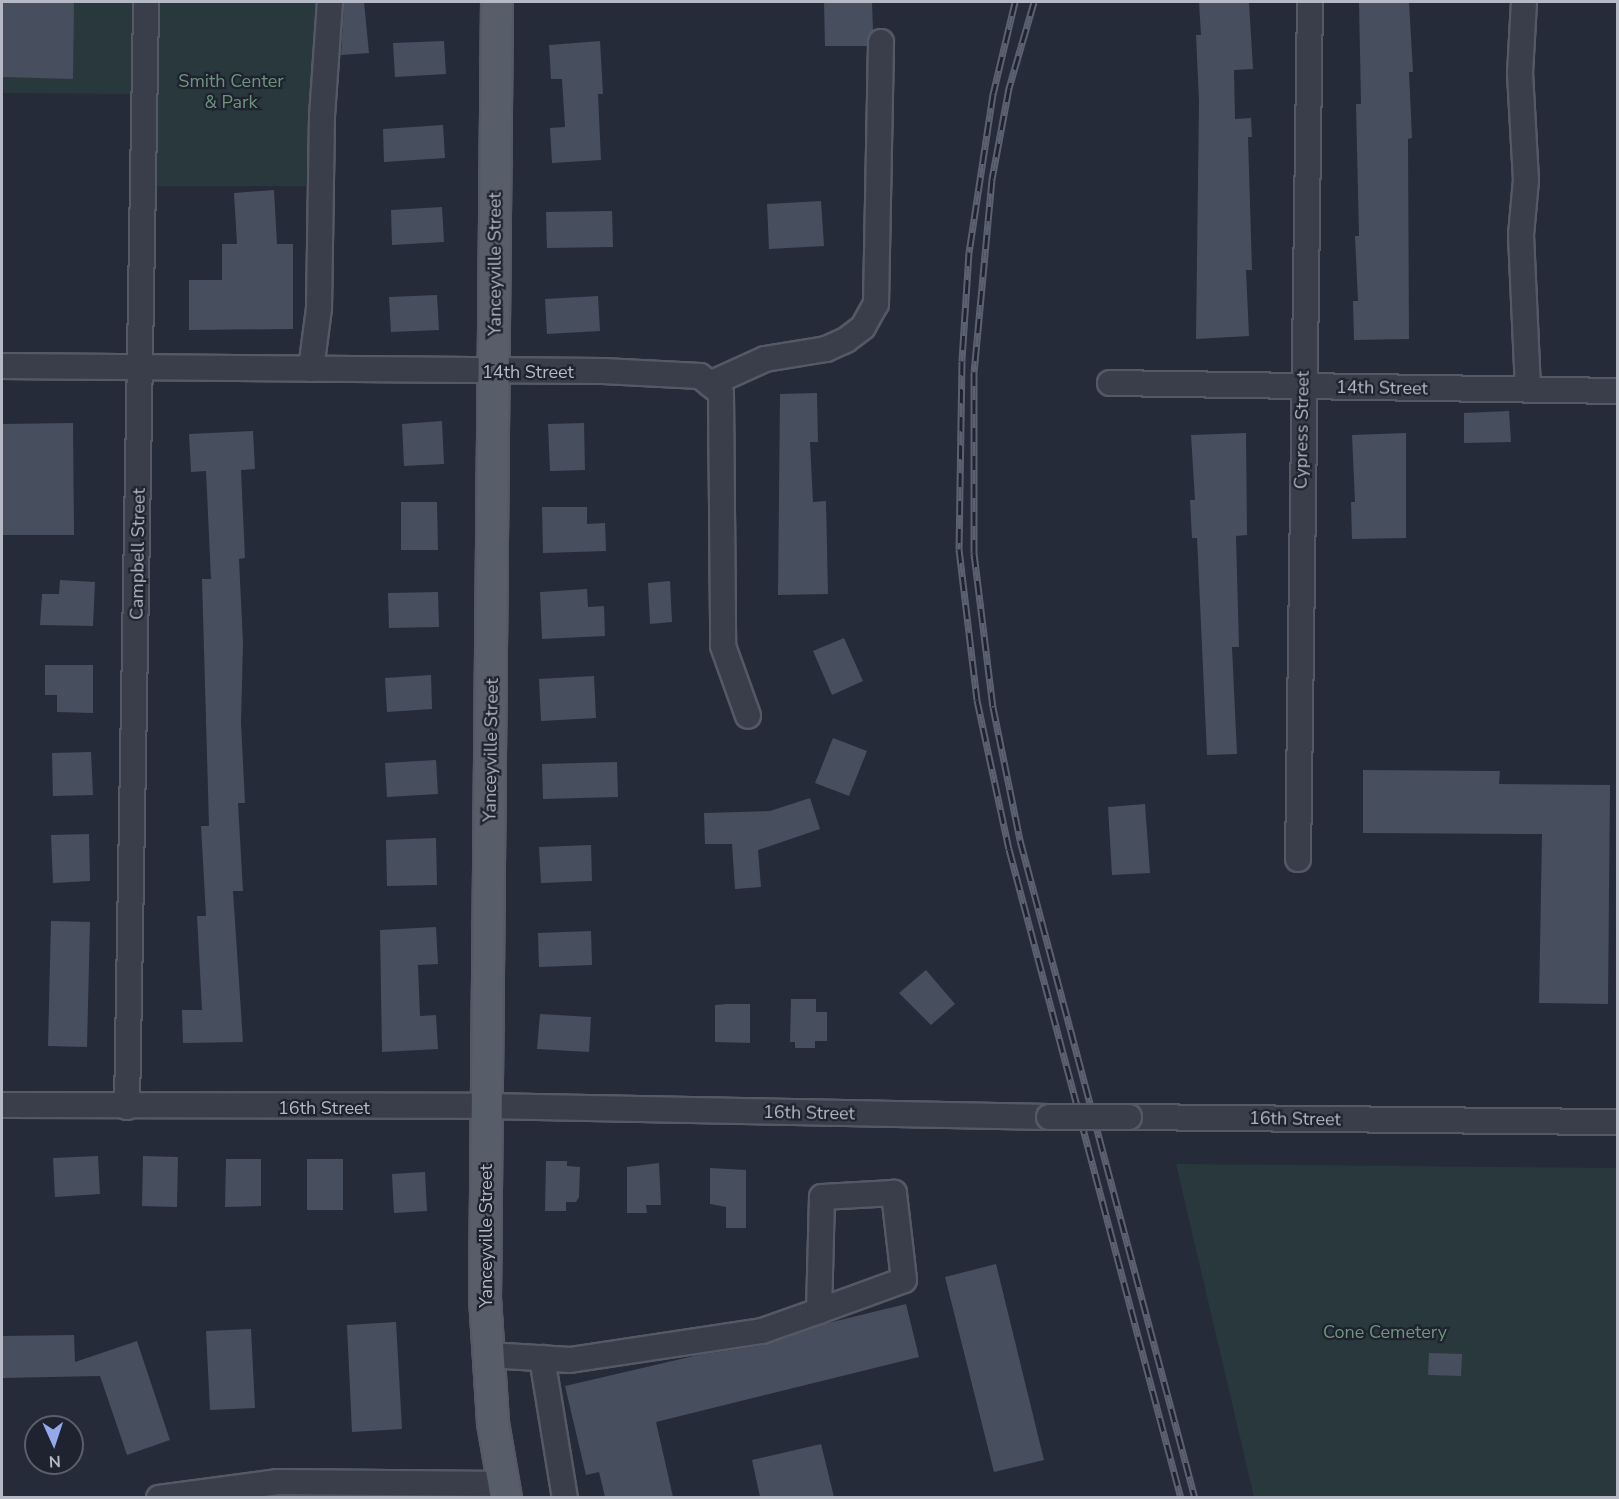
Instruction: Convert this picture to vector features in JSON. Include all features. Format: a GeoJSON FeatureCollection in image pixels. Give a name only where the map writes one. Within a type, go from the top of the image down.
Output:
{"type":"FeatureCollection","features":[{"type":"Feature","properties":{"kind":"main road","name":"Yanceyville Street"},"geometry":{"type":"LineString","coordinates":[[497,2],[485,1298],[504,1490]]}},
{"type":"Feature","properties":{"kind":"street","name":"Campbell Street"},"geometry":{"type":"LineString","coordinates":[[127,1107],[146,2]]}},
{"type":"Feature","properties":{"kind":"street"},"geometry":{"type":"LineString","coordinates":[[311,369],[319,308],[323,98],[330,2]]}},
{"type":"Feature","properties":{"kind":"street","name":"Cypress Street"},"geometry":{"type":"LineString","coordinates":[[1298,859],[1310,2]]}},
{"type":"Feature","properties":{"kind":"street"},"geometry":{"type":"LineString","coordinates":[[1524,2],[1520,74],[1526,180],[1521,235],[1528,390]]}},
{"type":"Feature","properties":{"kind":"street"},"geometry":{"type":"LineString","coordinates":[[748,716],[723,646],[721,393],[710,384],[765,359],[826,349],[846,340],[863,327],[876,304],[881,42]]}},
{"type":"Feature","properties":{"kind":"street","name":"14th Street"},"geometry":{"type":"LineString","coordinates":[[2,366],[495,373],[603,371],[700,376],[710,384]]}},
{"type":"Feature","properties":{"kind":"street","name":"14th Street"},"geometry":{"type":"LineString","coordinates":[[1110,383],[1617,391]]}},
{"type":"Feature","properties":{"kind":"street","name":"16th Street"},"geometry":{"type":"LineString","coordinates":[[2,1105],[487,1106],[1049,1117],[1617,1122]]}},
{"type":"Feature","properties":{"kind":"street"},"geometry":{"type":"LineString","coordinates":[[489,1355],[570,1360],[762,1331],[819,1311],[904,1280],[894,1193],[822,1197],[819,1311]]}},
{"type":"Feature","properties":{"kind":"street"},"geometry":{"type":"LineString","coordinates":[[543,1358],[565,1497]]}},
{"type":"Feature","properties":{"kind":"street"},"geometry":{"type":"LineString","coordinates":[[159,1497],[226,1486],[287,1482],[504,1490]]}},
{"type":"Feature","properties":{"kind":"green space","name":"Smith Center & Park"},"geometry":{"type":"Polygon","coordinates":[[[2,2],[323,2],[317,186],[141,186],[141,94],[2,93],[2,2]]]}},
{"type":"Feature","properties":{"kind":"green space","name":"Cone Cemetery"},"geometry":{"type":"Polygon","coordinates":[[[1176,1164],[1617,1168],[1617,1497],[1254,1497],[1176,1164]]]}},
{"type":"Feature","properties":{"kind":"building"},"geometry":{"type":"Polygon","coordinates":[[[2,2],[74,2],[73,79],[2,77],[2,2]]]}},
{"type":"Feature","properties":{"kind":"building"},"geometry":{"type":"Polygon","coordinates":[[[344,2],[364,2],[369,53],[341,55],[344,2]]]}},
{"type":"Feature","properties":{"kind":"building"},"geometry":{"type":"Polygon","coordinates":[[[824,2],[872,2],[873,31],[867,46],[825,46],[824,2]]]}},
{"type":"Feature","properties":{"kind":"building"},"geometry":{"type":"Polygon","coordinates":[[[1199,2],[1249,2],[1253,69],[1234,70],[1235,119],[1251,118],[1252,137],[1248,137],[1252,270],[1246,270],[1249,336],[1196,339],[1199,101],[1196,35],[1201,35],[1199,2]]]}},
{"type":"Feature","properties":{"kind":"building"},"geometry":{"type":"Polygon","coordinates":[[[1359,2],[1409,2],[1413,72],[1409,72],[1412,138],[1408,139],[1409,339],[1354,340],[1353,301],[1358,301],[1355,236],[1359,236],[1356,104],[1361,104],[1359,2]]]}},
{"type":"Feature","properties":{"kind":"building"},"geometry":{"type":"Polygon","coordinates":[[[444,41],[446,74],[395,77],[393,43],[444,41]]]}},
{"type":"Feature","properties":{"kind":"building"},"geometry":{"type":"Polygon","coordinates":[[[600,41],[603,94],[598,94],[601,160],[552,163],[550,128],[565,127],[562,79],[551,79],[549,45],[600,41]]]}},
{"type":"Feature","properties":{"kind":"building"},"geometry":{"type":"Polygon","coordinates":[[[443,125],[445,158],[384,162],[383,129],[443,125]]]}},
{"type":"Feature","properties":{"kind":"building"},"geometry":{"type":"Polygon","coordinates":[[[274,190],[277,244],[293,244],[293,329],[189,330],[189,280],[222,280],[222,244],[237,244],[234,193],[274,190]]]}},
{"type":"Feature","properties":{"kind":"building"},"geometry":{"type":"Polygon","coordinates":[[[821,201],[824,246],[769,249],[767,204],[821,201]]]}},
{"type":"Feature","properties":{"kind":"building"},"geometry":{"type":"Polygon","coordinates":[[[442,207],[444,242],[392,245],[391,210],[442,207]]]}},
{"type":"Feature","properties":{"kind":"building"},"geometry":{"type":"Polygon","coordinates":[[[612,211],[613,247],[547,248],[546,212],[612,211]]]}},
{"type":"Feature","properties":{"kind":"building"},"geometry":{"type":"Polygon","coordinates":[[[437,295],[439,330],[391,332],[389,297],[437,295]]]}},
{"type":"Feature","properties":{"kind":"building"},"geometry":{"type":"Polygon","coordinates":[[[598,296],[600,331],[547,334],[545,299],[598,296]]]}},
{"type":"Feature","properties":{"kind":"building"},"geometry":{"type":"Polygon","coordinates":[[[817,393],[818,442],[810,442],[813,502],[826,501],[828,594],[778,595],[780,394],[817,393]]]}},
{"type":"Feature","properties":{"kind":"building"},"geometry":{"type":"Polygon","coordinates":[[[1509,411],[1511,442],[1464,443],[1464,413],[1509,411]]]}},
{"type":"Feature","properties":{"kind":"building"},"geometry":{"type":"Polygon","coordinates":[[[442,421],[444,464],[404,466],[402,424],[442,421]]]}},
{"type":"Feature","properties":{"kind":"building"},"geometry":{"type":"Polygon","coordinates":[[[73,423],[74,535],[2,535],[2,424],[73,423]]]}},
{"type":"Feature","properties":{"kind":"building"},"geometry":{"type":"Polygon","coordinates":[[[584,423],[585,470],[550,471],[548,424],[584,423]]]}},
{"type":"Feature","properties":{"kind":"building"},"geometry":{"type":"Polygon","coordinates":[[[253,431],[255,469],[241,470],[245,558],[239,559],[243,643],[241,723],[245,803],[238,803],[243,891],[233,891],[243,1042],[183,1043],[182,1010],[202,1010],[197,916],[206,916],[201,826],[209,826],[202,579],[211,579],[206,471],[191,472],[189,434],[253,431]]]}},
{"type":"Feature","properties":{"kind":"building"},"geometry":{"type":"Polygon","coordinates":[[[1246,433],[1247,535],[1236,536],[1239,647],[1232,647],[1237,754],[1207,755],[1197,538],[1192,538],[1190,500],[1195,500],[1191,435],[1246,433]]]}},
{"type":"Feature","properties":{"kind":"building"},"geometry":{"type":"Polygon","coordinates":[[[1406,433],[1406,538],[1352,539],[1351,502],[1355,502],[1352,435],[1406,433]]]}},
{"type":"Feature","properties":{"kind":"building"},"geometry":{"type":"Polygon","coordinates":[[[401,502],[437,502],[438,550],[401,550],[401,502]]]}},
{"type":"Feature","properties":{"kind":"building"},"geometry":{"type":"Polygon","coordinates":[[[542,507],[587,507],[587,524],[605,523],[606,551],[543,553],[542,507]]]}},
{"type":"Feature","properties":{"kind":"building"},"geometry":{"type":"Polygon","coordinates":[[[60,580],[95,582],[93,626],[40,625],[42,594],[59,594],[60,580]]]}},
{"type":"Feature","properties":{"kind":"building"},"geometry":{"type":"Polygon","coordinates":[[[670,581],[672,622],[650,624],[648,583],[670,581]]]}},
{"type":"Feature","properties":{"kind":"building"},"geometry":{"type":"Polygon","coordinates":[[[587,589],[588,607],[604,606],[605,636],[542,639],[540,592],[587,589]]]}},
{"type":"Feature","properties":{"kind":"building"},"geometry":{"type":"Polygon","coordinates":[[[438,592],[439,627],[389,628],[388,593],[438,592]]]}},
{"type":"Feature","properties":{"kind":"building"},"geometry":{"type":"Polygon","coordinates":[[[844,638],[863,681],[832,695],[813,651],[844,638]]]}},
{"type":"Feature","properties":{"kind":"building"},"geometry":{"type":"Polygon","coordinates":[[[45,665],[93,665],[93,713],[57,712],[57,695],[45,695],[45,665]]]}},
{"type":"Feature","properties":{"kind":"building"},"geometry":{"type":"Polygon","coordinates":[[[431,675],[432,709],[387,712],[385,678],[431,675]]]}},
{"type":"Feature","properties":{"kind":"building"},"geometry":{"type":"Polygon","coordinates":[[[594,676],[596,718],[541,721],[539,679],[594,676]]]}},
{"type":"Feature","properties":{"kind":"building"},"geometry":{"type":"Polygon","coordinates":[[[833,738],[867,751],[849,796],[815,783],[833,738]]]}},
{"type":"Feature","properties":{"kind":"building"},"geometry":{"type":"Polygon","coordinates":[[[91,752],[93,795],[53,796],[52,753],[91,752]]]}},
{"type":"Feature","properties":{"kind":"building"},"geometry":{"type":"Polygon","coordinates":[[[436,760],[438,794],[387,797],[385,763],[436,760]]]}},
{"type":"Feature","properties":{"kind":"building"},"geometry":{"type":"Polygon","coordinates":[[[617,762],[618,797],[543,799],[542,764],[617,762]]]}},
{"type":"Feature","properties":{"kind":"building"},"geometry":{"type":"Polygon","coordinates":[[[1363,770],[1500,771],[1499,784],[1610,785],[1608,1004],[1539,1003],[1542,834],[1363,833],[1363,770]]]}},
{"type":"Feature","properties":{"kind":"building"},"geometry":{"type":"Polygon","coordinates":[[[810,798],[820,829],[758,850],[761,887],[735,889],[732,844],[705,844],[704,813],[770,811],[810,798]]]}},
{"type":"Feature","properties":{"kind":"building"},"geometry":{"type":"Polygon","coordinates":[[[1145,804],[1150,873],[1112,875],[1108,807],[1145,804]]]}},
{"type":"Feature","properties":{"kind":"building"},"geometry":{"type":"Polygon","coordinates":[[[89,834],[90,881],[53,883],[51,835],[89,834]]]}},
{"type":"Feature","properties":{"kind":"building"},"geometry":{"type":"Polygon","coordinates":[[[436,838],[437,885],[387,886],[386,840],[436,838]]]}},
{"type":"Feature","properties":{"kind":"building"},"geometry":{"type":"Polygon","coordinates":[[[591,845],[592,881],[541,883],[539,847],[591,845]]]}},
{"type":"Feature","properties":{"kind":"building"},"geometry":{"type":"Polygon","coordinates":[[[51,921],[90,922],[87,1047],[48,1046],[51,921]]]}},
{"type":"Feature","properties":{"kind":"building"},"geometry":{"type":"Polygon","coordinates":[[[436,927],[438,964],[418,965],[420,1016],[436,1015],[438,1049],[382,1052],[380,930],[436,927]]]}},
{"type":"Feature","properties":{"kind":"building"},"geometry":{"type":"Polygon","coordinates":[[[591,931],[592,965],[539,967],[538,933],[591,931]]]}},
{"type":"Feature","properties":{"kind":"building"},"geometry":{"type":"Polygon","coordinates":[[[926,970],[955,1004],[931,1025],[899,993],[926,970]]]}},
{"type":"Feature","properties":{"kind":"building"},"geometry":{"type":"Polygon","coordinates":[[[791,999],[816,999],[816,1012],[827,1012],[827,1041],[815,1041],[815,1048],[795,1048],[795,1042],[790,1042],[791,999]]]}},
{"type":"Feature","properties":{"kind":"building"},"geometry":{"type":"Polygon","coordinates":[[[750,1004],[750,1043],[715,1042],[715,1005],[750,1004]]]}},
{"type":"Feature","properties":{"kind":"building"},"geometry":{"type":"Polygon","coordinates":[[[540,1014],[591,1017],[589,1052],[537,1049],[540,1014]]]}},
{"type":"Feature","properties":{"kind":"building"},"geometry":{"type":"Polygon","coordinates":[[[98,1156],[100,1194],[55,1197],[53,1158],[98,1156]]]}},
{"type":"Feature","properties":{"kind":"building"},"geometry":{"type":"Polygon","coordinates":[[[143,1156],[178,1157],[177,1207],[142,1206],[143,1156]]]}},
{"type":"Feature","properties":{"kind":"building"},"geometry":{"type":"Polygon","coordinates":[[[226,1159],[261,1159],[261,1206],[225,1207],[226,1159]]]}},
{"type":"Feature","properties":{"kind":"building"},"geometry":{"type":"Polygon","coordinates":[[[307,1159],[343,1159],[343,1210],[307,1210],[307,1159]]]}},
{"type":"Feature","properties":{"kind":"building"},"geometry":{"type":"Polygon","coordinates":[[[546,1161],[567,1161],[567,1166],[580,1167],[579,1197],[576,1202],[566,1202],[566,1211],[545,1211],[546,1161]]]}},
{"type":"Feature","properties":{"kind":"building"},"geometry":{"type":"Polygon","coordinates":[[[659,1163],[661,1205],[646,1205],[647,1213],[627,1213],[627,1167],[659,1163]]]}},
{"type":"Feature","properties":{"kind":"building"},"geometry":{"type":"Polygon","coordinates":[[[710,1168],[746,1170],[746,1228],[726,1228],[726,1207],[710,1204],[710,1168]]]}},
{"type":"Feature","properties":{"kind":"building"},"geometry":{"type":"Polygon","coordinates":[[[425,1172],[427,1211],[394,1213],[392,1174],[425,1172]]]}},
{"type":"Feature","properties":{"kind":"building"},"geometry":{"type":"Polygon","coordinates":[[[996,1264],[1044,1460],[994,1472],[945,1277],[996,1264]]]}},
{"type":"Feature","properties":{"kind":"building"},"geometry":{"type":"Polygon","coordinates":[[[906,1304],[919,1357],[656,1422],[673,1497],[605,1497],[599,1472],[586,1475],[565,1386],[698,1355],[764,1345],[828,1323],[906,1304]]]}},
{"type":"Feature","properties":{"kind":"building"},"geometry":{"type":"Polygon","coordinates":[[[396,1322],[402,1429],[352,1432],[347,1325],[396,1322]]]}},
{"type":"Feature","properties":{"kind":"building"},"geometry":{"type":"Polygon","coordinates":[[[251,1329],[255,1408],[210,1410],[206,1331],[251,1329]]]}},
{"type":"Feature","properties":{"kind":"building"},"geometry":{"type":"Polygon","coordinates":[[[74,1335],[75,1362],[137,1341],[170,1440],[127,1455],[100,1376],[2,1378],[2,1336],[74,1335]]]}},
{"type":"Feature","properties":{"kind":"building"},"geometry":{"type":"Polygon","coordinates":[[[1429,1353],[1462,1354],[1461,1376],[1428,1375],[1429,1353]]]}},
{"type":"Feature","properties":{"kind":"building"},"geometry":{"type":"Polygon","coordinates":[[[821,1444],[834,1497],[760,1497],[752,1460],[821,1444]]]}},
{"type":"Feature","properties":{"kind":"railway"},"geometry":{"type":"LineString","coordinates":[[1015,2],[993,94],[969,252],[962,361],[959,549],[977,700],[1009,849],[1181,1498]]}},
{"type":"Feature","properties":{"kind":"railway"},"geometry":{"type":"LineString","coordinates":[[1034,2],[1009,88],[992,179],[974,372],[974,553],[993,707],[1020,840],[1195,1498]]}}]}
